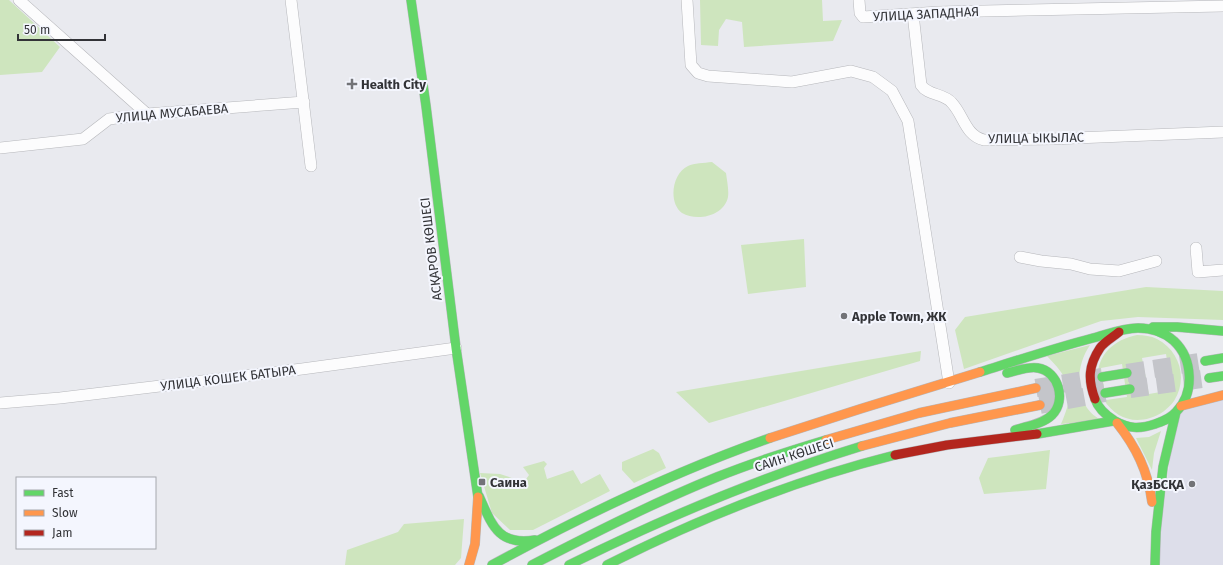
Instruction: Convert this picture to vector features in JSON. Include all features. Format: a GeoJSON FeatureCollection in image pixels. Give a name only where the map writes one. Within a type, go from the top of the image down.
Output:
{"type":"FeatureCollection","features":[{"type":"Feature","properties":{"kind":"street"},"geometry":{"type":"LineString","coordinates":[[20,0],[147,114]]}},
{"type":"Feature","properties":{"kind":"street"},"geometry":{"type":"LineString","coordinates":[[291,0],[311,166]]}},
{"type":"Feature","properties":{"kind":"street","name":"АСҚАРОВ КӨШЕСІ"},"geometry":{"type":"LineString","coordinates":[[411,0],[427,114],[456,348],[478,494]]}},
{"type":"Feature","properties":{"kind":"street"},"geometry":{"type":"LineString","coordinates":[[687,0],[691,65],[698,73],[708,76],[792,82],[851,71],[873,77],[892,91],[908,121],[949,383]]}},
{"type":"Feature","properties":{"kind":"street","name":"УЛИЦА ЗАПАДНАЯ"},"geometry":{"type":"LineString","coordinates":[[859,0],[860,13],[863,17],[913,14],[1223,6]]}},
{"type":"Feature","properties":{"kind":"street","name":"УЛИЦА ЫКЫЛАС"},"geometry":{"type":"LineString","coordinates":[[913,14],[920,85],[923,89],[948,98],[971,133],[978,138],[984,140],[1051,139],[1223,132]]}},
{"type":"Feature","properties":{"kind":"street","name":"УЛИЦА МУСАБАЕВА"},"geometry":{"type":"LineString","coordinates":[[0,148],[84,139],[109,119],[147,114],[304,102]]}},
{"type":"Feature","properties":{"kind":"street"},"geometry":{"type":"LineString","coordinates":[[1196,248],[1198,272],[1223,270]]}},
{"type":"Feature","properties":{"kind":"street"},"geometry":{"type":"LineString","coordinates":[[1020,257],[1072,264],[1090,269],[1119,271],[1156,260]]}},
{"type":"Feature","properties":{"kind":"street"},"geometry":{"type":"LineString","coordinates":[[492,565],[537,540],[631,494],[686,470],[784,434],[884,401],[949,383],[1063,345],[1136,328],[1177,327],[1223,331]]}},
{"type":"Feature","properties":{"kind":"street"},"geometry":{"type":"LineString","coordinates":[[1136,328],[1149,329],[1162,333],[1176,343],[1182,350],[1187,361],[1189,378],[1187,395],[1179,409],[1163,467],[1156,532],[1156,565]]}},
{"type":"Feature","properties":{"kind":"street"},"geometry":{"type":"LineString","coordinates":[[1119,332],[1104,342],[1090,366],[1089,379],[1091,392],[1103,413],[1115,422],[1126,434],[1145,468],[1150,484],[1156,532]]}},
{"type":"Feature","properties":{"kind":"street","name":"УЛИЦА КОШЕК БАТЫРА"},"geometry":{"type":"LineString","coordinates":[[0,403],[75,396],[302,369],[456,348]]}},
{"type":"Feature","properties":{"kind":"street"},"geometry":{"type":"LineString","coordinates":[[1205,361],[1223,358]]}},
{"type":"Feature","properties":{"kind":"street"},"geometry":{"type":"LineString","coordinates":[[949,383],[987,378],[1027,368],[1038,368],[1046,371],[1055,379],[1059,387],[1059,404],[1053,414],[1031,425],[977,441]]}},
{"type":"Feature","properties":{"kind":"street"},"geometry":{"type":"LineString","coordinates":[[1102,377],[1127,373]]}},
{"type":"Feature","properties":{"kind":"street"},"geometry":{"type":"LineString","coordinates":[[1209,378],[1223,376]]}},
{"type":"Feature","properties":{"kind":"street","name":"САИН КӨШЕСІ"},"geometry":{"type":"LineString","coordinates":[[532,565],[598,531],[676,494],[730,472],[792,450],[919,413],[1036,388]]}},
{"type":"Feature","properties":{"kind":"street"},"geometry":{"type":"LineString","coordinates":[[1105,394],[1130,389]]}},
{"type":"Feature","properties":{"kind":"street"},"geometry":{"type":"LineString","coordinates":[[607,565],[634,551],[713,516],[804,482],[899,454],[940,446],[1056,432],[1115,422],[1130,427],[1146,428],[1162,423],[1179,409],[1223,395]]}},
{"type":"Feature","properties":{"kind":"street","name":"САИН КӨШЕСІ"},"geometry":{"type":"LineString","coordinates":[[570,565],[668,517],[756,480],[834,455],[921,430],[1040,405]]}},
{"type":"Feature","properties":{"kind":"street"},"geometry":{"type":"LineString","coordinates":[[478,494],[493,526],[500,534],[507,539],[516,541],[537,540]]}},
{"type":"Feature","properties":{"kind":"street"},"geometry":{"type":"LineString","coordinates":[[469,565],[475,544],[478,494]]}},
{"type":"Feature","properties":{"kind":"shaded area","name":"ҚазБСҚА"},"geometry":{"type":"Polygon","coordinates":[[[1223,395],[1223,565],[1156,565],[1176,412],[1223,395]]]}},
{"type":"Feature","properties":{"kind":"green space"},"geometry":{"type":"Polygon","coordinates":[[[0,0],[9,0],[60,47],[42,72],[0,75],[0,0]]]}},
{"type":"Feature","properties":{"kind":"green space"},"geometry":{"type":"Polygon","coordinates":[[[700,0],[822,0],[823,21],[842,20],[833,41],[744,47],[742,22],[726,19],[719,30],[718,46],[701,45],[700,0]]]}},
{"type":"Feature","properties":{"kind":"green space"},"geometry":{"type":"Polygon","coordinates":[[[712,162],[726,173],[728,197],[725,204],[716,213],[709,216],[695,217],[682,213],[675,202],[674,196],[675,181],[678,175],[690,165],[712,162]]]}},
{"type":"Feature","properties":{"kind":"green space"},"geometry":{"type":"Polygon","coordinates":[[[804,239],[806,287],[748,294],[741,245],[804,239]]]}},
{"type":"Feature","properties":{"kind":"green space"},"geometry":{"type":"Polygon","coordinates":[[[1146,287],[1223,291],[1223,320],[1138,317],[1101,321],[964,369],[955,330],[965,317],[1146,287]]]}},
{"type":"Feature","properties":{"kind":"green space"},"geometry":{"type":"Polygon","coordinates":[[[1137,335],[1150,336],[1165,344],[1176,358],[1181,375],[1178,393],[1174,401],[1166,409],[1154,417],[1143,420],[1130,419],[1118,414],[1108,406],[1098,390],[1099,365],[1102,358],[1113,346],[1128,337],[1137,335]],[[1166,354],[1142,358],[1149,394],[1172,390],[1166,354]],[[1122,364],[1101,368],[1106,400],[1127,397],[1122,364]]]}},
{"type":"Feature","properties":{"kind":"green space"},"geometry":{"type":"Polygon","coordinates":[[[1090,345],[1081,364],[1079,386],[1081,396],[1086,406],[1092,414],[1101,420],[1061,424],[1068,403],[1069,387],[1062,373],[1047,356],[1090,345]]]}},
{"type":"Feature","properties":{"kind":"green space"},"geometry":{"type":"Polygon","coordinates":[[[921,351],[920,361],[709,423],[676,392],[921,351]]]}},
{"type":"Feature","properties":{"kind":"green space"},"geometry":{"type":"Polygon","coordinates":[[[1161,431],[1154,453],[1152,470],[1136,438],[1149,437],[1161,431]]]}},
{"type":"Feature","properties":{"kind":"green space"},"geometry":{"type":"Polygon","coordinates":[[[653,449],[659,453],[666,468],[634,483],[622,470],[622,462],[653,449]]]}},
{"type":"Feature","properties":{"kind":"green space"},"geometry":{"type":"Polygon","coordinates":[[[1050,450],[1046,489],[984,494],[979,478],[988,458],[1050,450]]]}},
{"type":"Feature","properties":{"kind":"green space"},"geometry":{"type":"Polygon","coordinates":[[[544,461],[547,464],[544,468],[547,479],[573,470],[581,484],[600,474],[610,491],[533,530],[510,530],[492,513],[480,473],[500,474],[524,482],[529,475],[523,467],[544,461]]]}},
{"type":"Feature","properties":{"kind":"green space"},"geometry":{"type":"Polygon","coordinates":[[[464,519],[461,558],[455,565],[345,565],[347,550],[398,532],[404,524],[464,519]]]}},
{"type":"Feature","properties":{"kind":"tunnel"},"geometry":{"type":"LineString","coordinates":[[1127,373],[1205,361]]}},
{"type":"Feature","properties":{"kind":"tunnel"},"geometry":{"type":"LineString","coordinates":[[1036,388],[1102,377]]}},
{"type":"Feature","properties":{"kind":"tunnel"},"geometry":{"type":"LineString","coordinates":[[1130,389],[1209,378]]}},
{"type":"Feature","properties":{"kind":"tunnel"},"geometry":{"type":"LineString","coordinates":[[1040,405],[1105,393]]}},
{"type":"Feature","properties":{"kind":"traffic: fast"},"geometry":{"type":"LineString","coordinates":[[411,0],[426,106],[456,348],[478,497]]}},
{"type":"Feature","properties":{"kind":"traffic: fast"},"geometry":{"type":"LineString","coordinates":[[1153,327],[1177,327],[1223,331]]}},
{"type":"Feature","properties":{"kind":"traffic: fast"},"geometry":{"type":"LineString","coordinates":[[980,372],[1065,346],[1132,328],[1143,328],[1166,335],[1174,341],[1185,357],[1188,366],[1189,386],[1182,404],[1176,412],[1166,420],[1144,427],[1125,426],[1106,414],[1098,406],[1095,399]]}},
{"type":"Feature","properties":{"kind":"traffic: fast"},"geometry":{"type":"LineString","coordinates":[[1205,361],[1223,358]]}},
{"type":"Feature","properties":{"kind":"traffic: fast"},"geometry":{"type":"LineString","coordinates":[[1007,373],[1030,368],[1045,370],[1051,374],[1055,380],[1059,394],[1057,409],[1052,415],[1040,423],[1015,430]]}},
{"type":"Feature","properties":{"kind":"traffic: fast"},"geometry":{"type":"LineString","coordinates":[[1102,377],[1127,373]]}},
{"type":"Feature","properties":{"kind":"traffic: fast"},"geometry":{"type":"LineString","coordinates":[[1209,378],[1223,376]]}},
{"type":"Feature","properties":{"kind":"traffic: fast"},"geometry":{"type":"LineString","coordinates":[[1105,393],[1130,389]]}},
{"type":"Feature","properties":{"kind":"traffic: fast"},"geometry":{"type":"LineString","coordinates":[[1155,565],[1156,532],[1163,467],[1176,412]]}},
{"type":"Feature","properties":{"kind":"traffic: fast"},"geometry":{"type":"LineString","coordinates":[[1037,434],[1113,421]]}},
{"type":"Feature","properties":{"kind":"traffic: fast"},"geometry":{"type":"LineString","coordinates":[[492,565],[594,512],[663,480],[770,438]]}},
{"type":"Feature","properties":{"kind":"traffic: fast"},"geometry":{"type":"LineString","coordinates":[[532,565],[623,519],[693,487],[757,462],[826,440]]}},
{"type":"Feature","properties":{"kind":"traffic: fast"},"geometry":{"type":"LineString","coordinates":[[569,565],[641,531],[713,500],[787,471],[862,446]]}},
{"type":"Feature","properties":{"kind":"traffic: fast"},"geometry":{"type":"LineString","coordinates":[[607,565],[676,532],[748,502],[821,476],[895,455]]}},
{"type":"Feature","properties":{"kind":"traffic: fast"},"geometry":{"type":"LineString","coordinates":[[479,496],[488,516],[498,531],[504,536],[512,540],[535,540]]}},
{"type":"Feature","properties":{"kind":"traffic: slow"},"geometry":{"type":"LineString","coordinates":[[770,438],[980,372]]}},
{"type":"Feature","properties":{"kind":"traffic: slow"},"geometry":{"type":"LineString","coordinates":[[826,440],[919,413],[1036,388]]}},
{"type":"Feature","properties":{"kind":"traffic: slow"},"geometry":{"type":"LineString","coordinates":[[1181,406],[1223,395]]}},
{"type":"Feature","properties":{"kind":"traffic: slow"},"geometry":{"type":"LineString","coordinates":[[862,446],[950,423],[1040,405]]}},
{"type":"Feature","properties":{"kind":"traffic: slow"},"geometry":{"type":"LineString","coordinates":[[1117,423],[1130,441],[1140,460],[1148,480],[1152,502]]}},
{"type":"Feature","properties":{"kind":"traffic: slow"},"geometry":{"type":"LineString","coordinates":[[469,565],[475,544],[478,497]]}},
{"type":"Feature","properties":{"kind":"traffic: jam"},"geometry":{"type":"LineString","coordinates":[[1095,399],[1090,379],[1093,361],[1102,346],[1119,332]]}},
{"type":"Feature","properties":{"kind":"traffic: jam"},"geometry":{"type":"LineString","coordinates":[[895,455],[947,445],[1037,434]]}},
{"type":"Feature","properties":{"kind":"place","name":"Health City"},"geometry":{"type":"Point","coordinates":[352,84]}},
{"type":"Feature","properties":{"kind":"place","name":"Apple Town, ЖК"},"geometry":{"type":"Point","coordinates":[844,316]}},
{"type":"Feature","properties":{"kind":"place","name":"Саина"},"geometry":{"type":"Point","coordinates":[482,482]}},
{"type":"Feature","properties":{"kind":"place","name":"ҚазБСҚА"},"geometry":{"type":"Point","coordinates":[1192,484]}}]}
